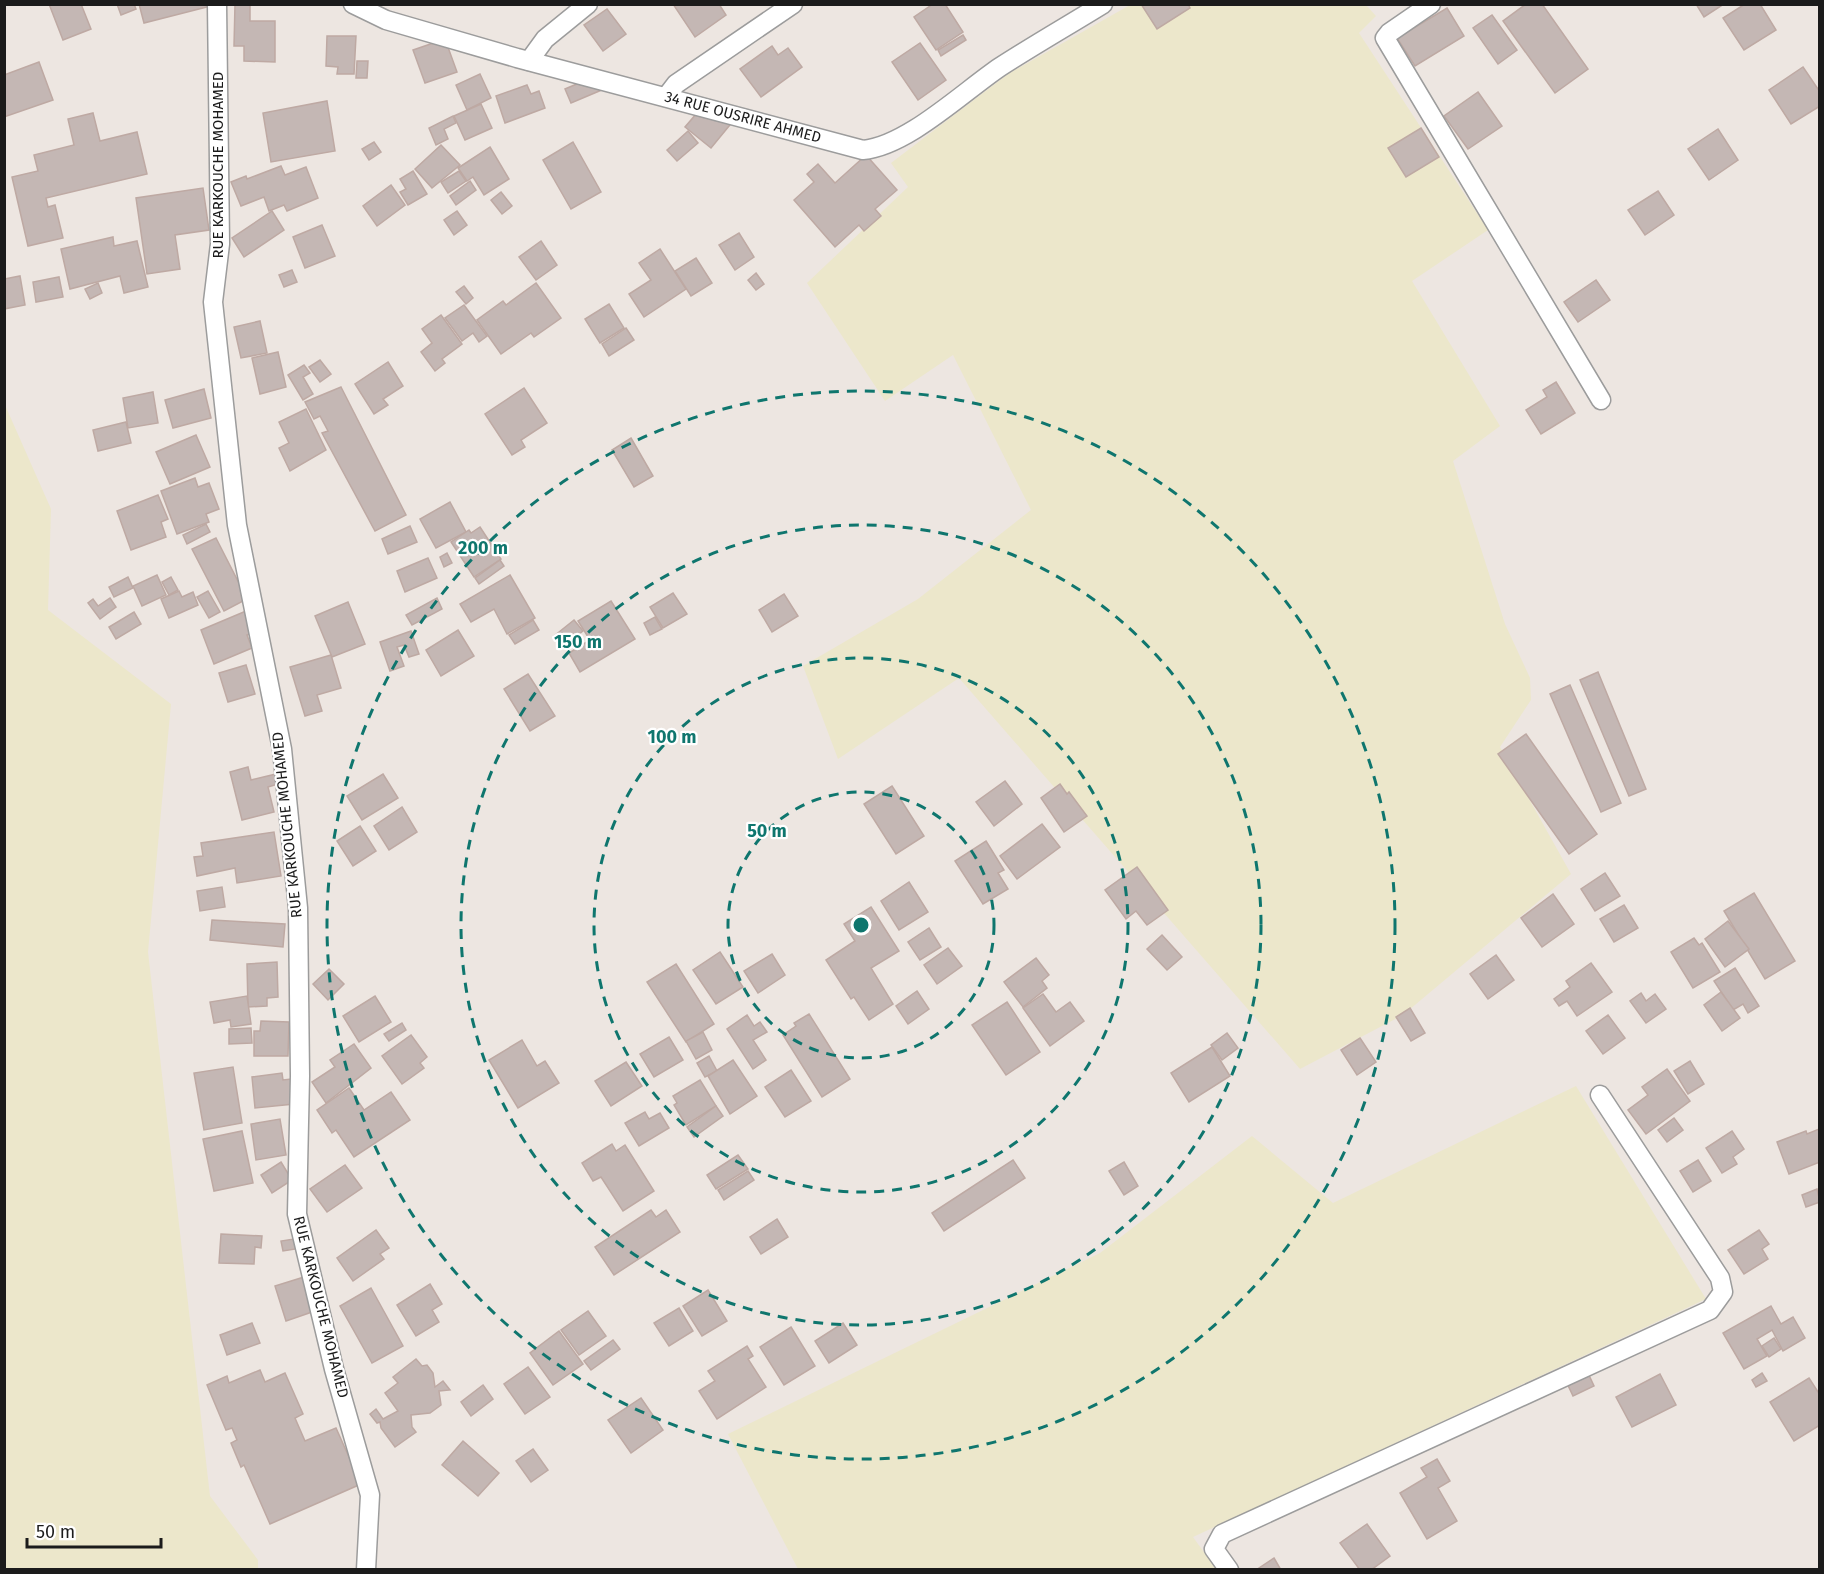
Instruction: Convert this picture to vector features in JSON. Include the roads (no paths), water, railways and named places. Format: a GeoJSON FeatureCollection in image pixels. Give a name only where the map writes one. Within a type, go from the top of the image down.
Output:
{"type":"FeatureCollection","features":[{"type":"Feature","properties":{"kind":"street","name":"RUE KARKOUCHE MOHAMED"},"geometry":{"type":"LineString","coordinates":[[217,4],[220,244],[213,302],[237,525],[282,749],[298,908],[300,1076],[297,1214],[334,1369],[370,1495],[366,1569]]}},
{"type":"Feature","properties":{"kind":"street","name":"34 RUE OUSRIRE AHMED"},"geometry":{"type":"LineString","coordinates":[[353,4],[386,20],[529,61],[863,150],[880,148],[907,134],[1000,67],[1103,4]]}},
{"type":"Feature","properties":{"kind":"street"},"geometry":{"type":"LineString","coordinates":[[529,61],[545,39],[588,4]]}},
{"type":"Feature","properties":{"kind":"street"},"geometry":{"type":"LineString","coordinates":[[666,96],[676,84],[793,4]]}},
{"type":"Feature","properties":{"kind":"street"},"geometry":{"type":"LineString","coordinates":[[1431,4],[1400,24],[1385,38],[1601,400]]}},
{"type":"Feature","properties":{"kind":"street"},"geometry":{"type":"LineString","coordinates":[[1229,1569],[1214,1549],[1222,1534],[1710,1310],[1723,1292],[1720,1278],[1600,1095]]}}]}
